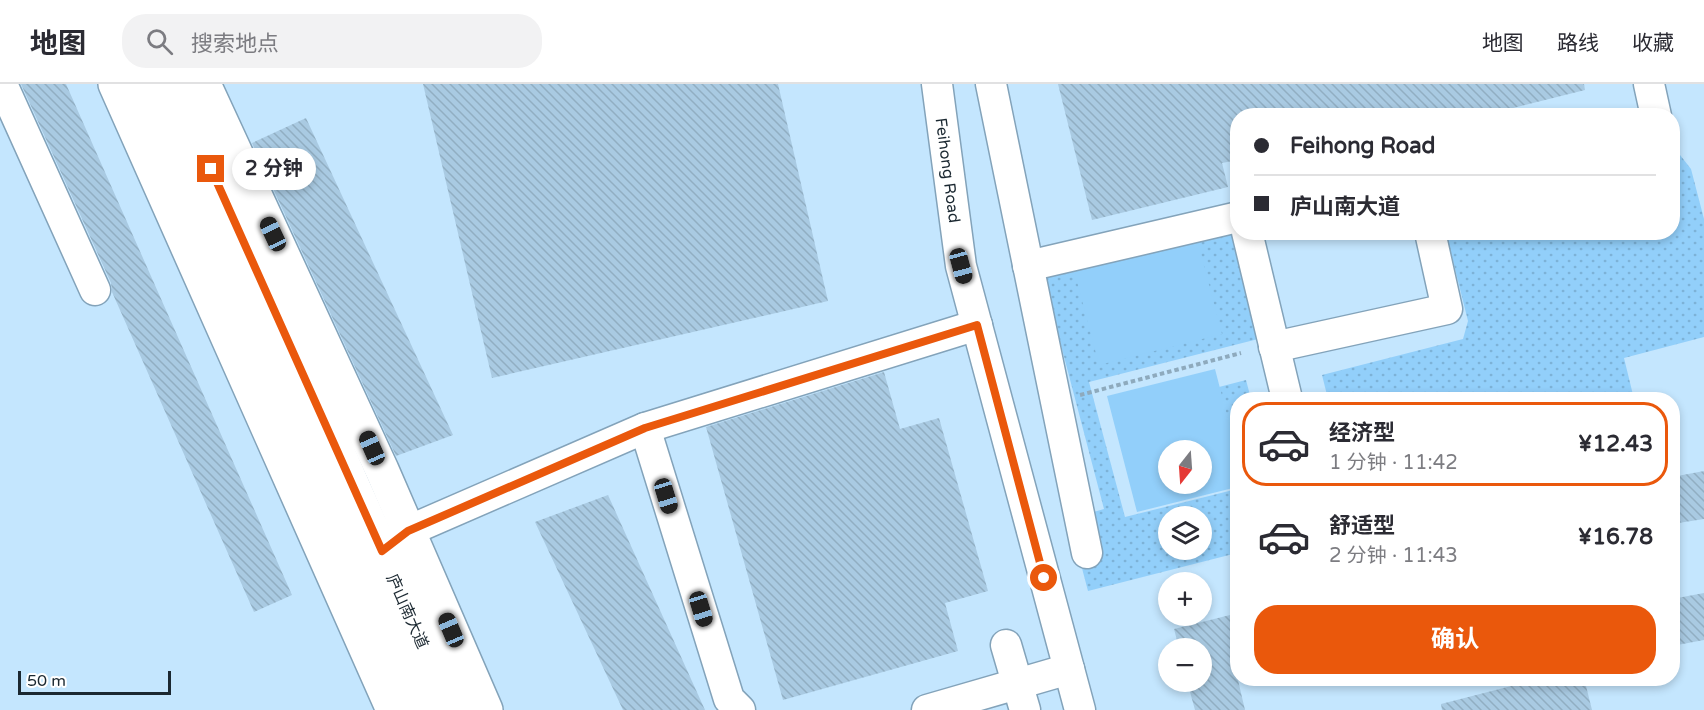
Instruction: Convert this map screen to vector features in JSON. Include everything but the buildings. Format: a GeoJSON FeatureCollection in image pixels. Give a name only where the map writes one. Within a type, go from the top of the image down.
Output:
{"type":"FeatureCollection","features":[{"type":"Feature","properties":{"kind":"main road"},"geometry":{"type":"LineString","coordinates":[[115,84],[393,710]]}},
{"type":"Feature","properties":{"kind":"main road","name":"庐山南大道"},"geometry":{"type":"LineString","coordinates":[[146,84],[422,710]]}},
{"type":"Feature","properties":{"kind":"main road","name":"庐山南大道"},"geometry":{"type":"LineString","coordinates":[[174,84],[453,710]]}},
{"type":"Feature","properties":{"kind":"main road"},"geometry":{"type":"LineString","coordinates":[[204,84],[382,470],[486,710]]}},
{"type":"Feature","properties":{"kind":"street"},"geometry":{"type":"LineString","coordinates":[[2,84],[94,290]]}},
{"type":"Feature","properties":{"kind":"street","name":"Feihong Road"},"geometry":{"type":"LineString","coordinates":[[937,84],[961,266],[1080,710]]}},
{"type":"Feature","properties":{"kind":"street"},"geometry":{"type":"LineString","coordinates":[[991,84],[1087,553]]}},
{"type":"Feature","properties":{"kind":"street"},"geometry":{"type":"LineString","coordinates":[[1649,84],[1654,108]]}},
{"type":"Feature","properties":{"kind":"street"},"geometry":{"type":"LineString","coordinates":[[1028,266],[1230,219]]}},
{"type":"Feature","properties":{"kind":"street"},"geometry":{"type":"LineString","coordinates":[[1249,240],[1285,392]]}},
{"type":"Feature","properties":{"kind":"street"},"geometry":{"type":"LineString","coordinates":[[1274,347],[1447,309],[1432,240]]}},
{"type":"Feature","properties":{"kind":"street"},"geometry":{"type":"LineString","coordinates":[[382,551],[408,531],[645,428],[977,325]]}},
{"type":"Feature","properties":{"kind":"street"},"geometry":{"type":"LineString","coordinates":[[645,428],[729,699],[740,710]]}},
{"type":"Feature","properties":{"kind":"street"},"geometry":{"type":"LineString","coordinates":[[1006,645],[1021,697]]}},
{"type":"Feature","properties":{"kind":"street"},"geometry":{"type":"LineString","coordinates":[[927,710],[1021,697],[1069,669]]}},
{"type":"Feature","properties":{"kind":"path"},"geometry":{"type":"LineString","coordinates":[[1056,402],[1241,353]]}},
{"type":"Feature","properties":{"kind":"shaded area"},"geometry":{"type":"Polygon","coordinates":[[[1680,155],[1691,169],[1704,219],[1704,337],[1624,358],[1632,392],[1326,392],[1322,375],[1463,339],[1468,321],[1448,240],[1680,240],[1680,155]]]}},
{"type":"Feature","properties":{"kind":"shaded area"},"geometry":{"type":"Polygon","coordinates":[[[1230,220],[1230,240],[1236,240],[1262,338],[1089,382],[1125,517],[1158,509],[1158,560],[1210,560],[1088,591],[1069,519],[1104,509],[1041,269],[1230,220]]]}},
{"type":"Feature","properties":{"kind":"shaded area"},"geometry":{"type":"Polygon","coordinates":[[[1197,239],[1222,334],[1099,365],[1074,270],[1197,239]]]}},
{"type":"Feature","properties":{"kind":"shaded area"},"geometry":{"type":"Polygon","coordinates":[[[1215,369],[1230,427],[1230,489],[1212,493],[1212,440],[1158,440],[1158,494],[1209,494],[1137,512],[1107,396],[1215,369]]]}},
{"type":"Feature","properties":{"kind":"shaded area"},"geometry":{"type":"Polygon","coordinates":[[[1246,380],[1249,392],[1230,392],[1230,429],[1219,387],[1246,380]]]}},
{"type":"Feature","properties":{"kind":"shaded area"},"geometry":{"type":"Polygon","coordinates":[[[1230,491],[1230,555],[1212,559],[1212,506],[1169,506],[1230,491]]]}},
{"type":"Feature","properties":{"kind":"route"},"geometry":{"type":"LineString","coordinates":[[211,169],[382,551],[408,531],[645,428],[977,325],[1044,578]]}}]}
